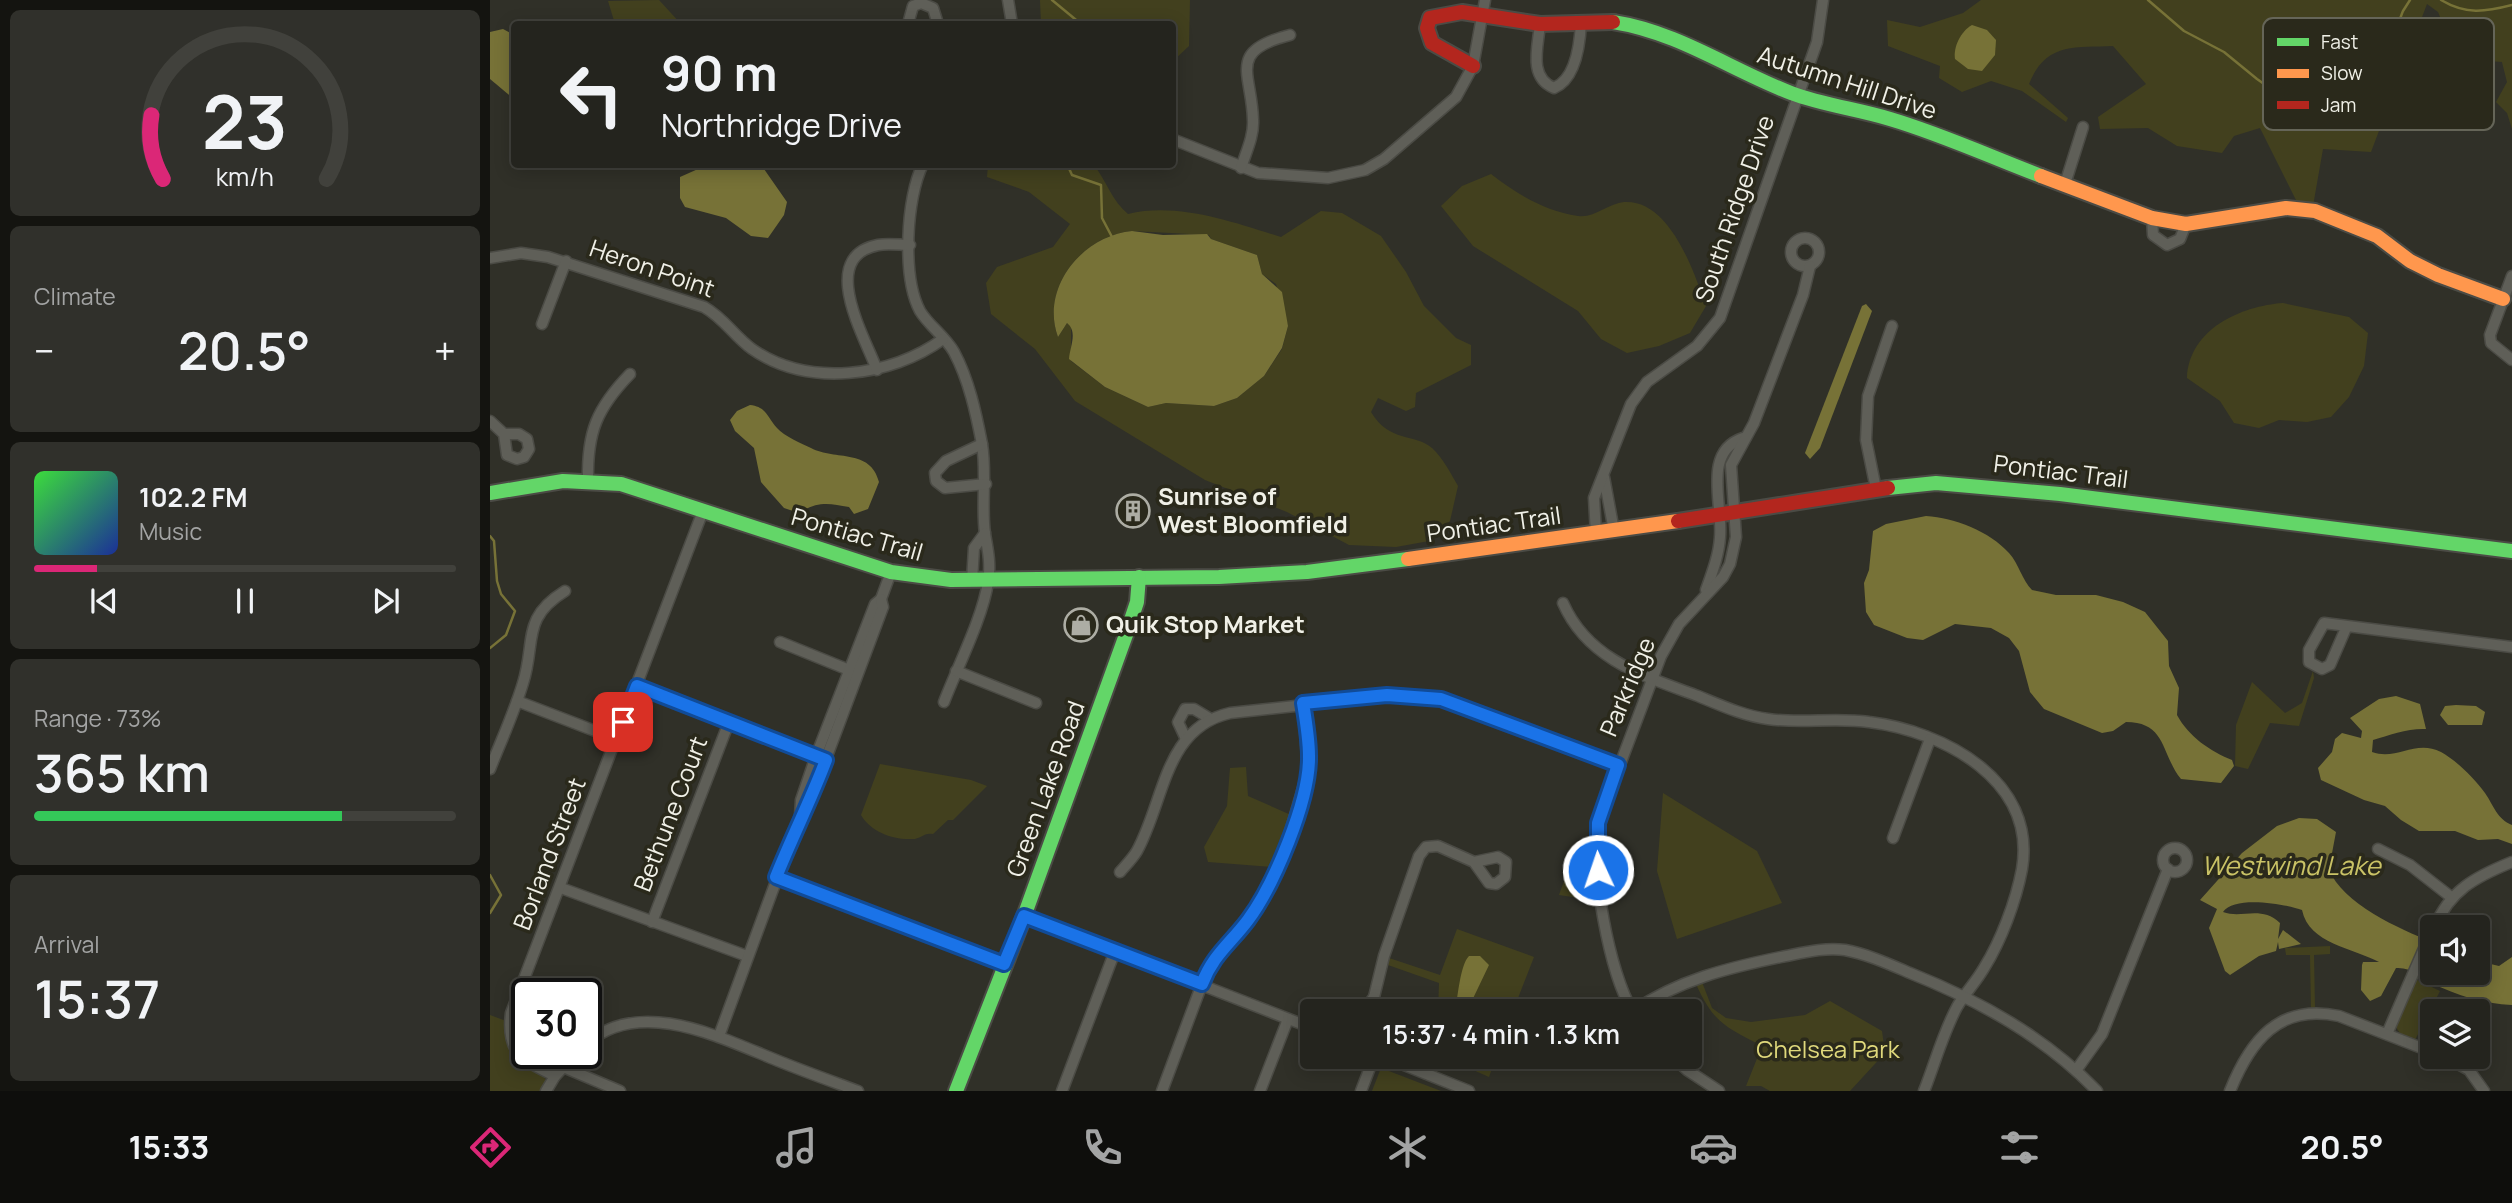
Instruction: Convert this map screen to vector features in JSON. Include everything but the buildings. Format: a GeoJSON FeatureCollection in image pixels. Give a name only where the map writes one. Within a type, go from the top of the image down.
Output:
{"type":"FeatureCollection","features":[{"type":"Feature","properties":{"kind":"main road","name":"Autumn Hill Drive"},"geometry":{"type":"LineString","coordinates":[[1473,66],[1431,44],[1426,37],[1426,25],[1430,18],[1444,13],[1484,7],[1540,24],[1617,22],[1657,32],[1697,47],[1747,76],[1797,95],[1826,105],[1891,119],[2152,218],[2186,224],[2286,208],[2315,211],[2377,236],[2410,261],[2438,275],[2503,299]]}},
{"type":"Feature","properties":{"kind":"main road","name":"Pontiac Trail"},"geometry":{"type":"LineString","coordinates":[[490,493],[564,481],[588,480],[621,484],[891,572],[972,581],[1284,574],[1596,534],[1735,510],[1936,483],[2020,490],[2512,551]]}},
{"type":"Feature","properties":{"kind":"main road","name":"Green Lake Road"},"geometry":{"type":"LineString","coordinates":[[956,1091],[1024,916],[1127,632],[1137,602],[1139,578]]}},
{"type":"Feature","properties":{"kind":"street"},"geometry":{"type":"LineString","coordinates":[[1008,0],[1012,21]]}},
{"type":"Feature","properties":{"kind":"street","name":"South Ridge Drive"},"geometry":{"type":"LineString","coordinates":[[1596,534],[1594,498],[1625,418],[1639,391],[1659,372],[1697,346],[1720,318],[1742,260],[1779,141],[1817,42],[1823,0]]}},
{"type":"Feature","properties":{"kind":"street"},"geometry":{"type":"LineString","coordinates":[[909,21],[913,6],[921,3],[933,8],[937,21]]}},
{"type":"Feature","properties":{"kind":"street"},"geometry":{"type":"LineString","coordinates":[[1176,141],[1258,173],[1328,178],[1365,170],[1384,159],[1456,97],[1473,66],[1484,7]]}},
{"type":"Feature","properties":{"kind":"street"},"geometry":{"type":"LineString","coordinates":[[1540,24],[1537,73],[1542,83],[1554,88],[1564,84],[1570,73],[1577,52],[1581,22]]}},
{"type":"Feature","properties":{"kind":"street"},"geometry":{"type":"LineString","coordinates":[[1241,168],[1252,135],[1253,119],[1245,75],[1253,52],[1265,42],[1290,36]]}},
{"type":"Feature","properties":{"kind":"street"},"geometry":{"type":"LineString","coordinates":[[2065,184],[2083,127]]}},
{"type":"Feature","properties":{"kind":"street"},"geometry":{"type":"LineString","coordinates":[[922,168],[914,188],[910,244],[913,293],[920,310],[953,350],[965,377],[982,444],[986,484],[985,533],[989,547],[989,581],[944,702]]}},
{"type":"Feature","properties":{"kind":"street","name":"Autumn Hill Drive"},"geometry":{"type":"LineString","coordinates":[[2152,218],[2153,235],[2167,245],[2180,239],[2186,224]]}},
{"type":"Feature","properties":{"kind":"street"},"geometry":{"type":"LineString","coordinates":[[877,370],[847,291],[846,273],[853,259],[865,249],[878,245],[910,244]]}},
{"type":"Feature","properties":{"kind":"street","name":"Heron Point"},"geometry":{"type":"LineString","coordinates":[[490,258],[521,253],[566,261],[704,307],[719,315],[752,349],[770,359],[821,372],[877,370],[915,357],[943,339]]}},
{"type":"Feature","properties":{"kind":"street"},"geometry":{"type":"LineString","coordinates":[[542,324],[566,261]]}},
{"type":"Feature","properties":{"kind":"street"},"geometry":{"type":"LineString","coordinates":[[1743,438],[1754,423],[1802,295],[1810,266]]}},
{"type":"Feature","properties":{"kind":"street"},"geometry":{"type":"LineString","coordinates":[[2512,276],[2490,335],[2491,343],[2512,360]]}},
{"type":"Feature","properties":{"kind":"street"},"geometry":{"type":"LineString","coordinates":[[1876,489],[1866,440],[1868,396],[1892,326]]}},
{"type":"Feature","properties":{"kind":"street"},"geometry":{"type":"LineString","coordinates":[[588,480],[589,452],[596,423],[606,399],[630,374]]}},
{"type":"Feature","properties":{"kind":"street"},"geometry":{"type":"LineString","coordinates":[[490,421],[504,434]]}},
{"type":"Feature","properties":{"kind":"street","name":"Parkridge"},"geometry":{"type":"LineString","coordinates":[[1627,999],[1617,979],[1595,850],[1598,823],[1651,680],[1679,624],[1723,577],[1730,564],[1736,537],[1731,465],[1743,438]]}},
{"type":"Feature","properties":{"kind":"street","name":"Parkridge"},"geometry":{"type":"LineString","coordinates":[[1705,594],[1720,536],[1718,464],[1732,442],[1743,438]]}},
{"type":"Feature","properties":{"kind":"street"},"geometry":{"type":"LineString","coordinates":[[982,444],[946,461],[934,473],[936,481],[945,488],[986,484]]}},
{"type":"Feature","properties":{"kind":"street"},"geometry":{"type":"LineString","coordinates":[[1604,477],[1614,531]]}},
{"type":"Feature","properties":{"kind":"street","name":"Borland Street"},"geometry":{"type":"LineString","coordinates":[[555,1076],[517,1053],[511,1044],[510,1027],[516,999],[561,888],[703,511]]}},
{"type":"Feature","properties":{"kind":"street"},"geometry":{"type":"LineString","coordinates":[[972,581],[974,548],[985,533]]}},
{"type":"Feature","properties":{"kind":"street"},"geometry":{"type":"LineString","coordinates":[[719,1036],[800,816],[801,800],[821,758],[875,604],[881,599],[891,572]]}},
{"type":"Feature","properties":{"kind":"street"},"geometry":{"type":"LineString","coordinates":[[490,769],[517,701],[535,622],[546,603],[565,591]]}},
{"type":"Feature","properties":{"kind":"street"},"geometry":{"type":"LineString","coordinates":[[1563,603],[1580,633],[1600,653],[1651,680],[1765,719],[1869,722],[1930,739],[1972,758],[1997,780],[2015,811],[2022,847],[2022,869],[1995,948],[1963,997],[1924,1091]]}},
{"type":"Feature","properties":{"kind":"street"},"geometry":{"type":"LineString","coordinates":[[2346,628],[2330,665],[2322,669],[2309,663],[2309,650],[2320,626],[2330,623],[2346,628],[2512,647]]}},
{"type":"Feature","properties":{"kind":"street"},"geometry":{"type":"LineString","coordinates":[[780,642],[853,671]]}},
{"type":"Feature","properties":{"kind":"street"},"geometry":{"type":"LineString","coordinates":[[956,671],[1036,703]]}},
{"type":"Feature","properties":{"kind":"street"},"geometry":{"type":"LineString","coordinates":[[637,686],[821,758]]}},
{"type":"Feature","properties":{"kind":"street"},"geometry":{"type":"LineString","coordinates":[[1120,872],[1137,852],[1185,737],[1209,718],[1265,707],[1387,695],[1441,699],[1618,765]]}},
{"type":"Feature","properties":{"kind":"street"},"geometry":{"type":"LineString","coordinates":[[517,701],[616,739]]}},
{"type":"Feature","properties":{"kind":"street"},"geometry":{"type":"LineString","coordinates":[[1161,1091],[1202,984],[1216,956],[1247,922],[1266,895],[1290,832],[1308,771],[1303,703]]}},
{"type":"Feature","properties":{"kind":"street"},"geometry":{"type":"LineString","coordinates":[[1185,737],[1178,722],[1185,709],[1194,709],[1209,718]]}},
{"type":"Feature","properties":{"kind":"street","name":"Bethune Court"},"geometry":{"type":"LineString","coordinates":[[652,922],[729,722]]}},
{"type":"Feature","properties":{"kind":"street"},"geometry":{"type":"LineString","coordinates":[[1893,838],[1930,739]]}},
{"type":"Feature","properties":{"kind":"street"},"geometry":{"type":"LineString","coordinates":[[1374,997],[1384,956],[1419,856],[1426,847],[1438,846],[1474,862]]}},
{"type":"Feature","properties":{"kind":"street"},"geometry":{"type":"LineString","coordinates":[[2378,849],[2410,865],[2451,897]]}},
{"type":"Feature","properties":{"kind":"street"},"geometry":{"type":"LineString","coordinates":[[2441,915],[2451,897],[2475,877],[2512,862]]}},
{"type":"Feature","properties":{"kind":"street"},"geometry":{"type":"LineString","coordinates":[[2077,1069],[2102,1034],[2168,869]]}},
{"type":"Feature","properties":{"kind":"street"},"geometry":{"type":"LineString","coordinates":[[776,877],[1004,964]]}},
{"type":"Feature","properties":{"kind":"street"},"geometry":{"type":"LineString","coordinates":[[561,888],[747,956]]}},
{"type":"Feature","properties":{"kind":"street"},"geometry":{"type":"LineString","coordinates":[[1024,916],[1300,1024]]}},
{"type":"Feature","properties":{"kind":"street"},"geometry":{"type":"LineString","coordinates":[[1653,999],[1700,976],[1828,949],[1868,957],[1963,997],[2042,1041],[2077,1069],[2097,1091]]}},
{"type":"Feature","properties":{"kind":"street"},"geometry":{"type":"LineString","coordinates":[[1062,1091],[1115,951]]}},
{"type":"Feature","properties":{"kind":"street"},"geometry":{"type":"LineString","coordinates":[[2387,1034],[2420,958]]}},
{"type":"Feature","properties":{"kind":"street"},"geometry":{"type":"LineString","coordinates":[[2230,1091],[2258,1038],[2284,1021],[2327,1013],[2420,1047]]}},
{"type":"Feature","properties":{"kind":"street"},"geometry":{"type":"LineString","coordinates":[[1260,1091],[1288,1019]]}},
{"type":"Feature","properties":{"kind":"street"},"geometry":{"type":"LineString","coordinates":[[602,1035],[612,1029],[650,1023],[687,1026],[858,1091]]}},
{"type":"Feature","properties":{"kind":"street"},"geometry":{"type":"LineString","coordinates":[[546,1091],[561,1069]]}},
{"type":"Feature","properties":{"kind":"street"},"geometry":{"type":"LineString","coordinates":[[568,1069],[620,1091]]}},
{"type":"Feature","properties":{"kind":"street"},"geometry":{"type":"LineString","coordinates":[[1361,1091],[1369,1069]]}},
{"type":"Feature","properties":{"kind":"street"},"geometry":{"type":"LineString","coordinates":[[1414,1069],[1469,1091]]}},
{"type":"Feature","properties":{"kind":"street"},"geometry":{"type":"LineString","coordinates":[[1686,1069],[1719,1091]]}},
{"type":"Feature","properties":{"kind":"street"},"geometry":{"type":"LineString","coordinates":[[2467,1069],[2484,1091]]}},
{"type":"Feature","properties":{"kind":"green space"},"geometry":{"type":"Polygon","coordinates":[[[659,0],[678,21],[614,21],[608,1],[659,0]]]}},
{"type":"Feature","properties":{"kind":"green space"},"geometry":{"type":"Polygon","coordinates":[[[1040,0],[1190,0],[1189,46],[1176,58],[1176,21],[1041,21],[1040,0]]]}},
{"type":"Feature","properties":{"kind":"green space"},"geometry":{"type":"Polygon","coordinates":[[[1981,0],[2512,0],[2512,129],[2507,113],[2496,102],[2507,82],[2502,62],[2494,61],[2494,18],[2440,18],[2438,12],[2427,4],[2422,18],[2263,18],[2263,130],[2379,130],[2371,152],[2323,149],[2313,206],[2298,204],[2260,128],[2234,136],[2222,153],[2177,146],[2148,128],[2100,129],[2098,117],[2146,84],[2113,46],[2063,50],[2053,54],[2036,70],[2029,84],[2068,118],[2066,122],[2022,91],[1991,81],[1962,92],[1939,78],[1940,66],[1888,46],[1887,20],[1920,27],[1963,13],[1981,0]]]}},
{"type":"Feature","properties":{"kind":"green space"},"geometry":{"type":"Polygon","coordinates":[[[988,168],[1096,168],[1128,214],[1166,210],[1205,215],[1281,237],[1321,211],[1342,213],[1381,236],[1406,272],[1424,306],[1456,338],[1471,345],[1471,365],[1416,393],[1415,407],[1406,411],[1378,398],[1371,412],[1386,429],[1425,443],[1443,461],[1458,486],[1450,521],[1429,541],[1396,547],[1349,545],[1287,512],[1205,480],[1075,401],[1035,349],[991,314],[986,283],[997,267],[1053,247],[1070,224],[1029,192],[987,177],[988,168]],[[1132,231],[1114,235],[1082,254],[1060,283],[1055,300],[1054,319],[1058,337],[1067,323],[1071,327],[1071,361],[1105,387],[1148,407],[1166,403],[1214,406],[1237,398],[1264,376],[1282,349],[1288,326],[1276,284],[1262,274],[1257,255],[1211,239],[1209,235],[1132,231]]]}},
{"type":"Feature","properties":{"kind":"green space"},"geometry":{"type":"Polygon","coordinates":[[[1491,174],[1532,201],[1566,214],[1589,215],[1624,202],[1640,204],[1655,212],[1678,240],[1706,306],[1690,333],[1659,346],[1627,353],[1601,339],[1578,311],[1473,246],[1441,206],[1462,186],[1491,174]]]}},
{"type":"Feature","properties":{"kind":"green space"},"geometry":{"type":"Polygon","coordinates":[[[2283,303],[2349,317],[2368,333],[2364,366],[2349,397],[2331,417],[2307,422],[2279,420],[2259,428],[2234,423],[2220,401],[2187,378],[2190,361],[2197,346],[2220,323],[2251,309],[2283,303]]]}},
{"type":"Feature","properties":{"kind":"green space"},"geometry":{"type":"Polygon","coordinates":[[[2313,671],[2314,678],[2299,726],[2270,723],[2248,769],[2235,766],[2236,725],[2252,682],[2285,713],[2302,703],[2313,671]]]}},
{"type":"Feature","properties":{"kind":"green space"},"geometry":{"type":"Polygon","coordinates":[[[880,764],[971,780],[987,786],[953,820],[948,820],[933,834],[915,839],[897,838],[883,834],[861,815],[880,764]]]}},
{"type":"Feature","properties":{"kind":"green space"},"geometry":{"type":"Polygon","coordinates":[[[1246,767],[1248,796],[1291,815],[1272,867],[1208,862],[1204,847],[1227,806],[1230,768],[1246,767]]]}},
{"type":"Feature","properties":{"kind":"green space"},"geometry":{"type":"Polygon","coordinates":[[[1663,793],[1757,851],[1782,903],[1677,939],[1657,871],[1663,793]]]}},
{"type":"Feature","properties":{"kind":"green space"},"geometry":{"type":"Polygon","coordinates":[[[1586,851],[1593,900],[1559,895],[1568,870],[1586,851]]]}},
{"type":"Feature","properties":{"kind":"green space"},"geometry":{"type":"Polygon","coordinates":[[[1457,929],[1534,957],[1518,999],[1438,999],[1439,983],[1388,965],[1389,958],[1440,975],[1457,929]]]}},
{"type":"Feature","properties":{"kind":"green space"},"geometry":{"type":"Polygon","coordinates":[[[2330,946],[2330,954],[2314,955],[2315,1009],[2311,1010],[2310,955],[2286,955],[2285,948],[2330,946]]]}},
{"type":"Feature","properties":{"kind":"green space"},"geometry":{"type":"Polygon","coordinates":[[[2415,979],[2420,981],[2420,985],[2428,985],[2440,991],[2436,999],[2420,999],[2420,1030],[2415,1040],[2401,1035],[2396,1027],[2415,979]]]}},
{"type":"Feature","properties":{"kind":"green space","name":"Chelsea Park"},"geometry":{"type":"Polygon","coordinates":[[[1702,982],[1712,1008],[1726,1018],[1751,1022],[1805,1015],[1830,1001],[1882,1031],[1885,1053],[1850,1091],[1770,1091],[1761,1086],[1746,1086],[1762,1046],[1729,1028],[1715,1015],[1696,984],[1702,982]]]}},
{"type":"Feature","properties":{"kind":"green space"},"geometry":{"type":"Polygon","coordinates":[[[490,1015],[506,1021],[507,1039],[511,1043],[511,1069],[538,1069],[546,1081],[542,1091],[490,1091],[490,1015]]]}},
{"type":"Feature","properties":{"kind":"green space"},"geometry":{"type":"Polygon","coordinates":[[[1381,1069],[1384,1069],[1441,1091],[1372,1091],[1381,1069]]]}},
{"type":"Feature","properties":{"kind":"green space"},"geometry":{"type":"Polygon","coordinates":[[[1471,1069],[1492,1069],[1489,1077],[1471,1069]]]}},
{"type":"Feature","properties":{"kind":"water"},"geometry":{"type":"Polygon","coordinates":[[[1972,25],[1987,30],[1996,40],[1995,55],[1982,71],[1968,69],[1955,59],[1959,40],[1964,31],[1972,25]]]}},
{"type":"Feature","properties":{"kind":"water"},"geometry":{"type":"Polygon","coordinates":[[[503,29],[511,33],[511,96],[490,79],[490,32],[503,29]]]}},
{"type":"Feature","properties":{"kind":"water"},"geometry":{"type":"Polygon","coordinates":[[[698,169],[764,169],[787,202],[784,215],[768,238],[751,236],[726,218],[685,207],[680,198],[680,177],[698,169]]]}},
{"type":"Feature","properties":{"kind":"water"},"geometry":{"type":"Polygon","coordinates":[[[1132,231],[1163,235],[1207,234],[1211,239],[1257,255],[1262,274],[1282,292],[1288,326],[1282,348],[1264,376],[1237,398],[1214,406],[1166,403],[1148,407],[1105,387],[1069,359],[1072,331],[1067,323],[1058,337],[1054,319],[1055,300],[1060,283],[1082,254],[1097,243],[1132,231]]]}},
{"type":"Feature","properties":{"kind":"water"},"geometry":{"type":"Polygon","coordinates":[[[1866,304],[1872,311],[1820,448],[1810,459],[1805,453],[1862,306],[1866,304]]]}},
{"type":"Feature","properties":{"kind":"water"},"geometry":{"type":"Polygon","coordinates":[[[750,405],[763,410],[780,431],[798,442],[821,452],[851,457],[868,464],[875,471],[879,482],[868,509],[854,514],[849,507],[829,504],[812,506],[799,513],[784,508],[761,482],[754,448],[735,431],[730,420],[737,411],[750,405]]]}},
{"type":"Feature","properties":{"kind":"water"},"geometry":{"type":"Polygon","coordinates":[[[1926,516],[1960,523],[1992,538],[2012,557],[2032,590],[2056,595],[2096,595],[2123,602],[2145,612],[2168,641],[2169,666],[2179,688],[2177,715],[2201,742],[2232,760],[2234,766],[2221,783],[2181,779],[2156,734],[2139,723],[2126,722],[2113,731],[2102,733],[2044,709],[2030,692],[2019,651],[2009,638],[1991,628],[1955,624],[1923,640],[1907,638],[1874,625],[1866,612],[1864,583],[1869,570],[1873,531],[1886,524],[1926,516]]]}},
{"type":"Feature","properties":{"kind":"water"},"geometry":{"type":"Polygon","coordinates":[[[2396,696],[2420,704],[2426,729],[2406,731],[2373,740],[2372,752],[2390,754],[2423,748],[2441,752],[2470,776],[2485,793],[2499,816],[2512,825],[2512,844],[2498,839],[2478,840],[2455,831],[2419,831],[2385,806],[2364,800],[2321,780],[2318,768],[2332,752],[2335,739],[2342,733],[2361,738],[2362,731],[2350,718],[2379,699],[2396,696]]]}},
{"type":"Feature","properties":{"kind":"water"},"geometry":{"type":"Polygon","coordinates":[[[2445,706],[2476,706],[2485,712],[2482,725],[2448,725],[2440,715],[2445,706]]]}},
{"type":"Feature","properties":{"kind":"water","name":"Westwind Lake"},"geometry":{"type":"Polygon","coordinates":[[[2299,818],[2317,819],[2336,832],[2329,869],[2336,882],[2373,914],[2420,937],[2420,976],[2411,971],[2396,968],[2381,996],[2370,1001],[2361,990],[2362,965],[2363,962],[2379,962],[2323,938],[2313,931],[2302,910],[2261,902],[2238,904],[2223,912],[2266,915],[2280,923],[2278,939],[2283,930],[2301,944],[2279,949],[2278,942],[2276,951],[2259,956],[2230,975],[2225,971],[2209,928],[2217,909],[2200,900],[2242,853],[2277,826],[2299,818]]]}},
{"type":"Feature","properties":{"kind":"water"},"geometry":{"type":"Polygon","coordinates":[[[1469,956],[1480,956],[1489,965],[1473,999],[1457,999],[1461,974],[1469,956]]]}},
{"type":"Feature","properties":{"kind":"water","name":"Westwind Lake"},"geometry":{"type":"Polygon","coordinates":[[[2512,957],[2512,1005],[2460,995],[2436,985],[2490,985],[2490,964],[2499,966],[2512,957]]]}},
{"type":"Feature","properties":{"kind":"waterway"},"geometry":{"type":"LineString","coordinates":[[1052,0],[1077,21]]}},
{"type":"Feature","properties":{"kind":"waterway"},"geometry":{"type":"LineString","coordinates":[[2148,0],[2184,31],[2224,52],[2263,83]]}},
{"type":"Feature","properties":{"kind":"waterway"},"geometry":{"type":"LineString","coordinates":[[2401,18],[2410,0]]}},
{"type":"Feature","properties":{"kind":"waterway"},"geometry":{"type":"LineString","coordinates":[[2441,0],[2459,8],[2476,11],[2512,5]]}},
{"type":"Feature","properties":{"kind":"waterway"},"geometry":{"type":"LineString","coordinates":[[1069,168],[1072,175],[1101,185],[1102,218],[1112,237]]}},
{"type":"Feature","properties":{"kind":"waterway"},"geometry":{"type":"LineString","coordinates":[[490,536],[494,541],[497,581],[501,594],[515,611],[506,635],[490,648]]}},
{"type":"Feature","properties":{"kind":"waterway"},"geometry":{"type":"LineString","coordinates":[[490,875],[501,895],[490,913]]}},
{"type":"Feature","properties":{"kind":"traffic: fast"},"geometry":{"type":"LineString","coordinates":[[1613,22],[1660,34],[1791,93],[1909,125],[2041,176]]}},
{"type":"Feature","properties":{"kind":"traffic: fast"},"geometry":{"type":"LineString","coordinates":[[490,493],[563,481],[621,484],[891,572],[951,580],[1219,577],[1307,572],[1408,559]]}},
{"type":"Feature","properties":{"kind":"traffic: fast"},"geometry":{"type":"LineString","coordinates":[[1888,488],[1936,483],[2060,494],[2512,551]]}},
{"type":"Feature","properties":{"kind":"traffic: fast"},"geometry":{"type":"LineString","coordinates":[[956,1091],[1022,922],[1127,632],[1137,602],[1139,577]]}},
{"type":"Feature","properties":{"kind":"traffic: slow"},"geometry":{"type":"LineString","coordinates":[[2041,176],[2152,218],[2186,224],[2286,208],[2315,211],[2377,236],[2410,261],[2438,275],[2503,299]]}},
{"type":"Feature","properties":{"kind":"traffic: slow"},"geometry":{"type":"LineString","coordinates":[[1408,559],[1678,521]]}},
{"type":"Feature","properties":{"kind":"traffic: jam"},"geometry":{"type":"LineString","coordinates":[[1473,66],[1432,43],[1427,28],[1430,18],[1462,12],[1540,24],[1613,22]]}},
{"type":"Feature","properties":{"kind":"traffic: jam"},"geometry":{"type":"LineString","coordinates":[[1678,521],[1888,488]]}},
{"type":"Feature","properties":{"kind":"place","name":"Sunrise of West Bloomfield"},"geometry":{"type":"Point","coordinates":[1133,511]}},
{"type":"Feature","properties":{"kind":"place","name":"Quik Stop Market"},"geometry":{"type":"Point","coordinates":[1081,625]}},
{"type":"Feature","properties":{"kind":"route"},"geometry":{"type":"LineString","coordinates":[[623,722],[637,686],[826,760],[776,877],[1004,964],[1024,916],[1202,984],[1216,956],[1247,922],[1266,895],[1290,832],[1306,787],[1310,757],[1303,703],[1387,695],[1441,699],[1618,765],[1598,823],[1595,850],[1598,870]]}}]}
